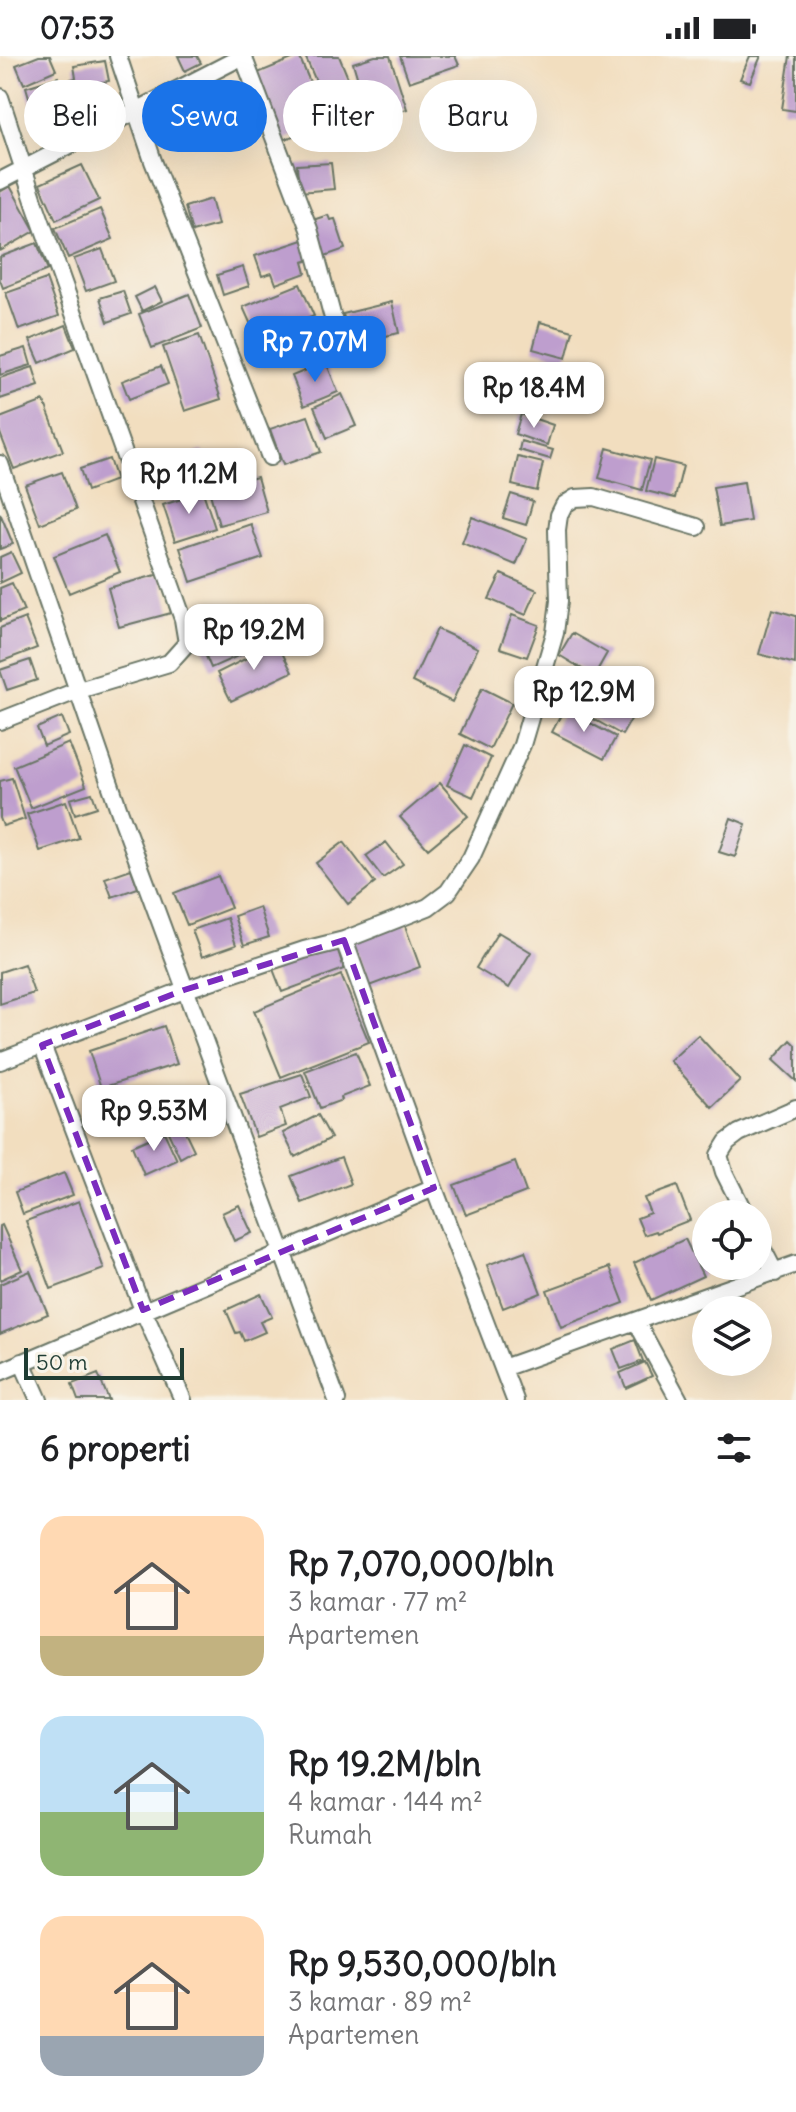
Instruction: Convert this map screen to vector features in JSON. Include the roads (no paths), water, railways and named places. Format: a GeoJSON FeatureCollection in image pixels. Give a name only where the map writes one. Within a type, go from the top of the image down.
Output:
{"type":"FeatureCollection","features":[{"type":"Feature","properties":{"kind":"street"},"geometry":{"type":"LineString","coordinates":[[118,56],[153,161],[270,457]]}},
{"type":"Feature","properties":{"kind":"street"},"geometry":{"type":"LineString","coordinates":[[0,181],[243,56],[309,229],[341,348]]}},
{"type":"Feature","properties":{"kind":"street"},"geometry":{"type":"LineString","coordinates":[[0,97],[183,619],[187,643],[169,663],[79,690],[0,721]]}},
{"type":"Feature","properties":{"kind":"street"},"geometry":{"type":"LineString","coordinates":[[0,464],[119,810],[337,1400]]}},
{"type":"Feature","properties":{"kind":"street"},"geometry":{"type":"LineString","coordinates":[[0,1061],[184,990],[344,940],[428,907],[448,892],[471,858],[522,745],[555,633],[559,601],[557,530],[564,505],[575,498],[594,497],[697,527]]}},
{"type":"Feature","properties":{"kind":"street"},"geometry":{"type":"LineString","coordinates":[[344,940],[515,1400]]}},
{"type":"Feature","properties":{"kind":"street"},"geometry":{"type":"LineString","coordinates":[[42,1045],[143,1310],[183,1400]]}},
{"type":"Feature","properties":{"kind":"street"},"geometry":{"type":"LineString","coordinates":[[738,1200],[719,1155],[727,1142],[739,1133],[796,1108]]}},
{"type":"Feature","properties":{"kind":"street"},"geometry":{"type":"LineString","coordinates":[[0,1372],[434,1188]]}},
{"type":"Feature","properties":{"kind":"street"},"geometry":{"type":"LineString","coordinates":[[503,1368],[796,1264]]}},
{"type":"Feature","properties":{"kind":"street"},"geometry":{"type":"LineString","coordinates":[[772,1267],[775,1273]]}},
{"type":"Feature","properties":{"kind":"street"},"geometry":{"type":"LineString","coordinates":[[636,1321],[679,1400]]}},
{"type":"Feature","properties":{"kind":"street"},"geometry":{"type":"LineString","coordinates":[[22,1362],[39,1400]]}}]}
